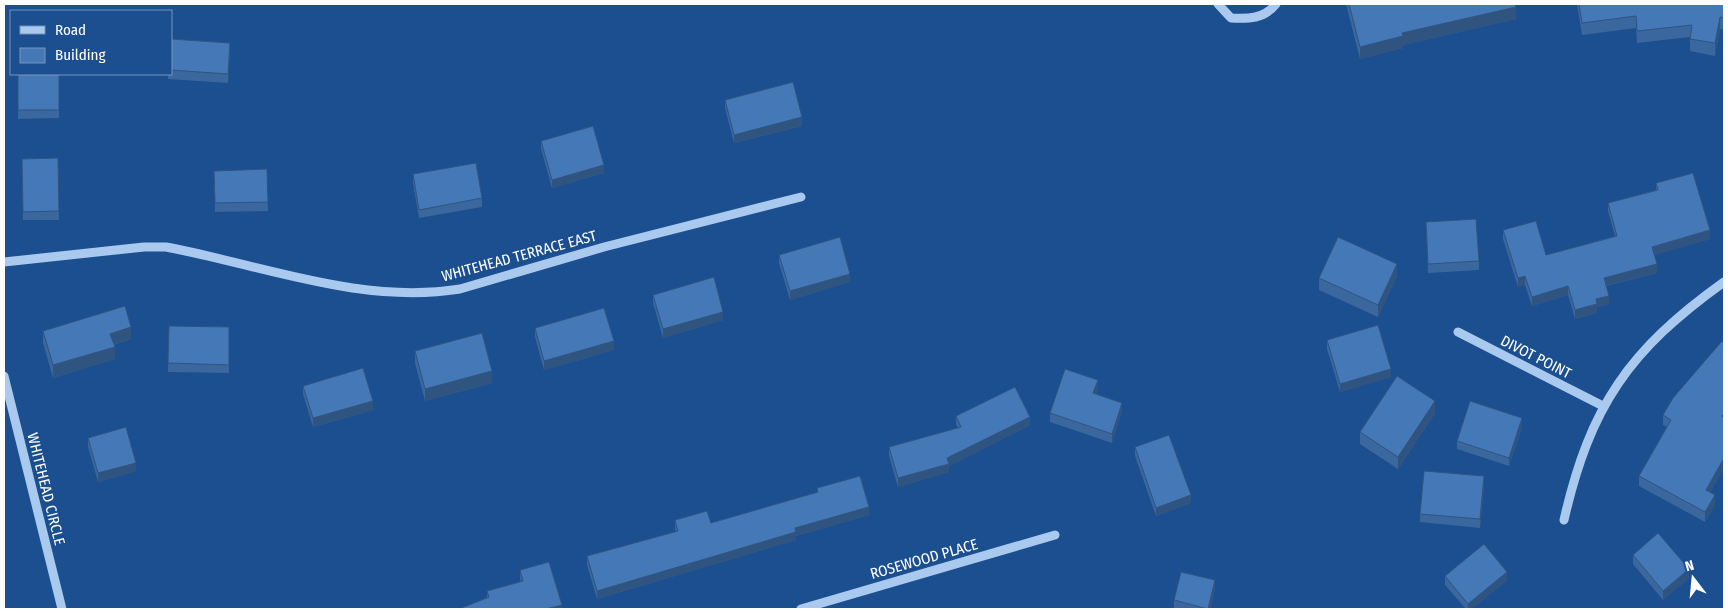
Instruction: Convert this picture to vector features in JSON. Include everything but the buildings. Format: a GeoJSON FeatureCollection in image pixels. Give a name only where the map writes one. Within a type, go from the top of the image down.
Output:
{"type":"FeatureCollection","features":[{"type":"Feature","properties":{"kind":"street"},"geometry":{"type":"LineString","coordinates":[[1218,4],[1230,18],[1249,19],[1269,13],[1276,4]]}},
{"type":"Feature","properties":{"kind":"street","name":"WHITEHEAD TERRACE EAST"},"geometry":{"type":"LineString","coordinates":[[4,262],[144,247],[166,247],[332,284],[412,293],[436,293],[460,289],[604,247],[801,197]]}},
{"type":"Feature","properties":{"kind":"street"},"geometry":{"type":"LineString","coordinates":[[1564,520],[1572,483],[1603,406],[1644,350],[1686,310],[1724,282]]}},
{"type":"Feature","properties":{"kind":"street","name":"DIVOT POINT"},"geometry":{"type":"LineString","coordinates":[[1458,332],[1603,406]]}},
{"type":"Feature","properties":{"kind":"street","name":"WHITEHEAD CIRCLE"},"geometry":{"type":"LineString","coordinates":[[4,376],[62,609]]}},
{"type":"Feature","properties":{"kind":"street","name":"ROSEWOOD PLACE"},"geometry":{"type":"LineString","coordinates":[[801,609],[1055,535]]}}]}
